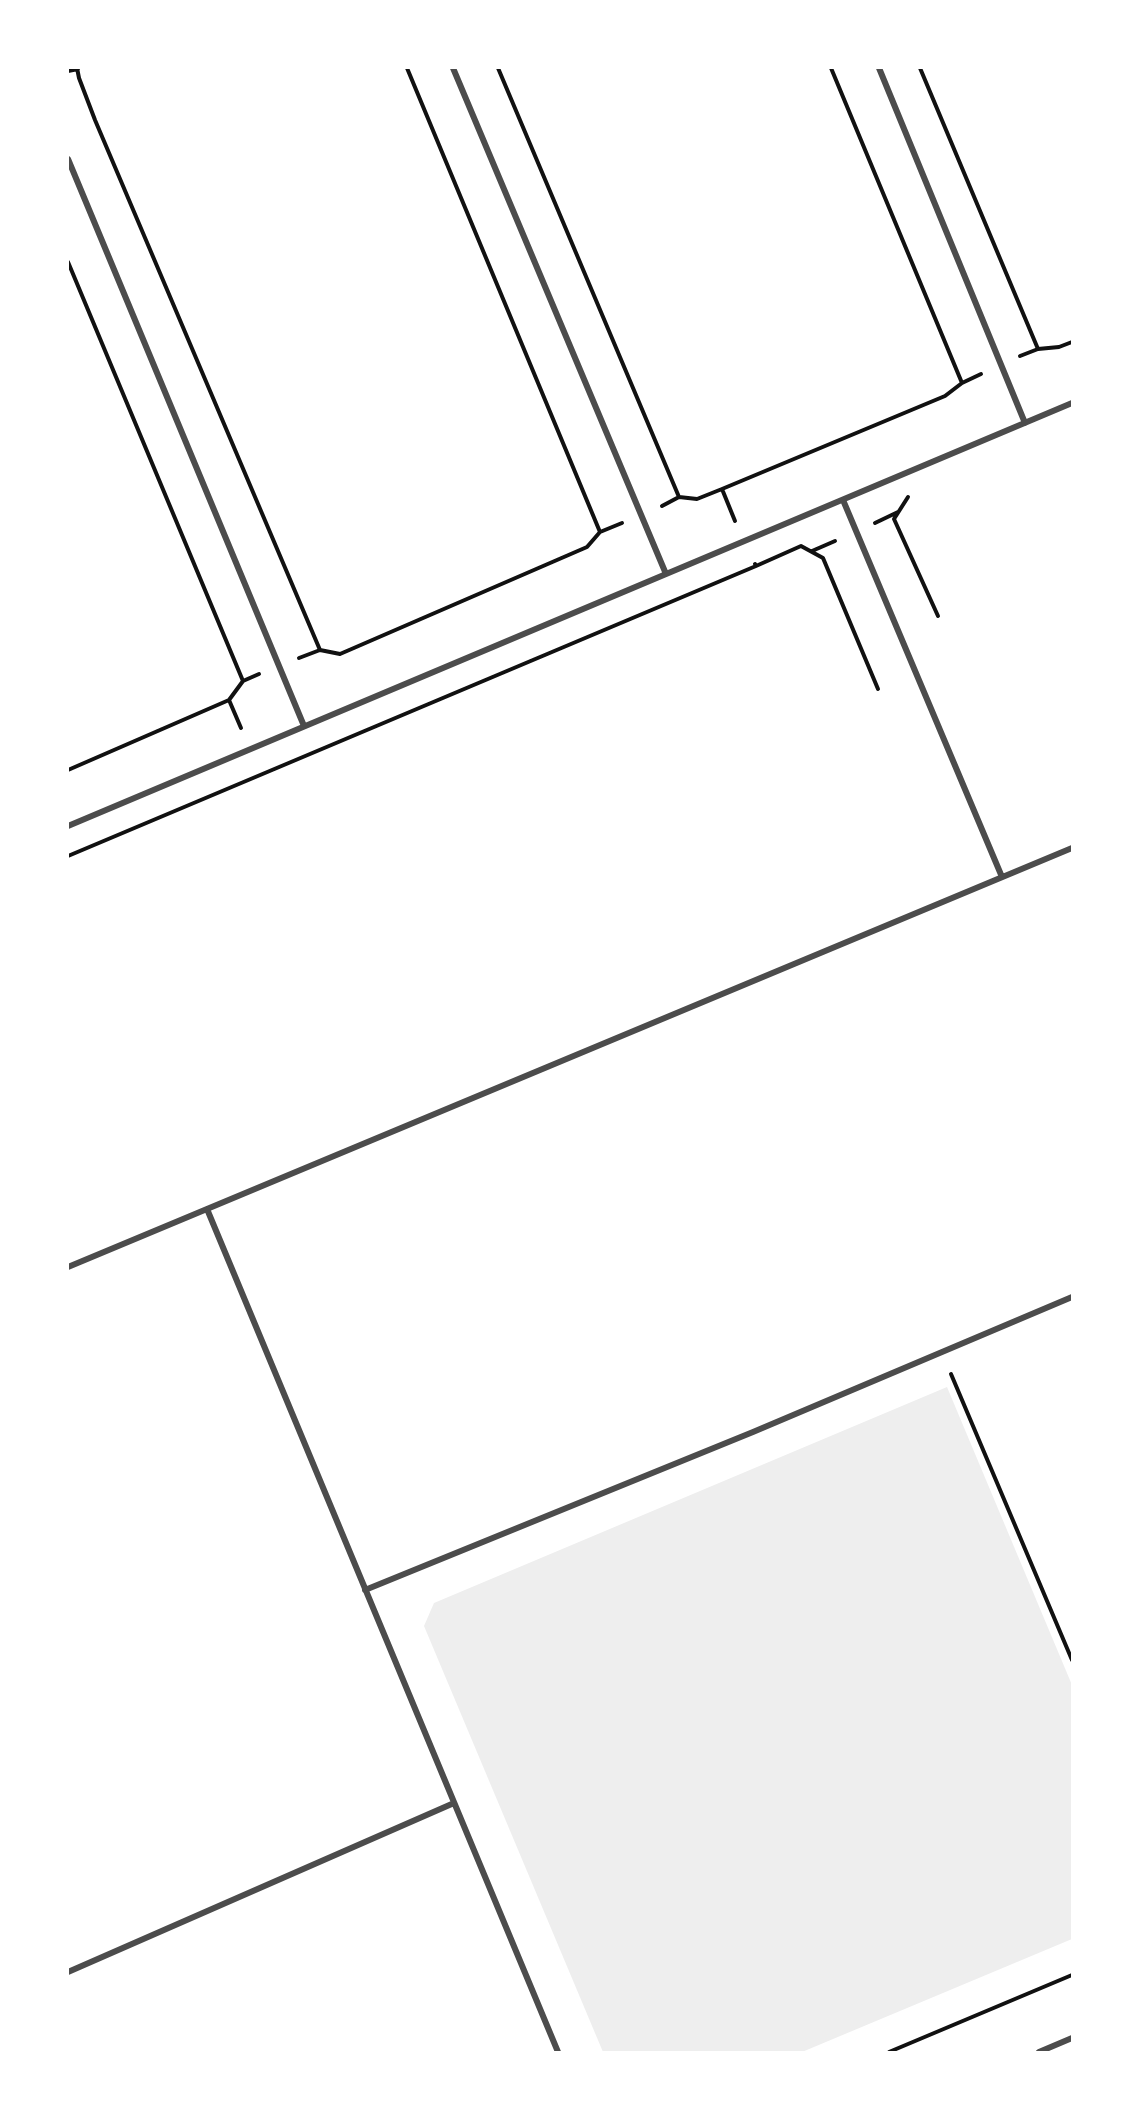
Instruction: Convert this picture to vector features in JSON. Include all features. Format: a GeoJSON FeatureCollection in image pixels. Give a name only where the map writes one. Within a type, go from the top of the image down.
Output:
{"type":"FeatureCollection","features":[{"type":"Feature","properties":{"kind":"street"},"geometry":{"type":"LineString","coordinates":[[453,68],[666,574]]}},
{"type":"Feature","properties":{"kind":"street"},"geometry":{"type":"LineString","coordinates":[[879,68],[1025,423]]}},
{"type":"Feature","properties":{"kind":"street"},"geometry":{"type":"LineString","coordinates":[[68,159],[304,726]]}},
{"type":"Feature","properties":{"kind":"street"},"geometry":{"type":"LineString","coordinates":[[68,825],[1072,403]]}},
{"type":"Feature","properties":{"kind":"street"},"geometry":{"type":"LineString","coordinates":[[843,500],[1002,877]]}},
{"type":"Feature","properties":{"kind":"street"},"geometry":{"type":"LineString","coordinates":[[68,1267],[1072,848]]}},
{"type":"Feature","properties":{"kind":"street"},"geometry":{"type":"LineString","coordinates":[[207,1209],[292,1418],[558,2052]]}},
{"type":"Feature","properties":{"kind":"street"},"geometry":{"type":"LineString","coordinates":[[365,1590],[753,1432],[1072,1297]]}},
{"type":"Feature","properties":{"kind":"street"},"geometry":{"type":"LineString","coordinates":[[68,1972],[454,1803]]}},
{"type":"Feature","properties":{"kind":"street"},"geometry":{"type":"LineString","coordinates":[[1039,2052],[1072,2038]]}},
{"type":"Feature","properties":{"kind":"path"},"geometry":{"type":"LineString","coordinates":[[68,71],[77,68],[95,120],[320,650]]}},
{"type":"Feature","properties":{"kind":"path"},"geometry":{"type":"LineString","coordinates":[[831,68],[962,382]]}},
{"type":"Feature","properties":{"kind":"path"},"geometry":{"type":"LineString","coordinates":[[920,68],[1038,349]]}},
{"type":"Feature","properties":{"kind":"path"},"geometry":{"type":"LineString","coordinates":[[68,262],[243,681]]}},
{"type":"Feature","properties":{"kind":"path"},"geometry":{"type":"LineString","coordinates":[[679,497],[697,499],[945,396],[962,382],[1000,364],[1038,349],[1059,347],[1072,342]]}},
{"type":"Feature","properties":{"kind":"path"},"geometry":{"type":"LineString","coordinates":[[722,489],[756,566]]}},
{"type":"Feature","properties":{"kind":"path"},"geometry":{"type":"LineString","coordinates":[[908,496],[894,519],[938,616]]}},
{"type":"Feature","properties":{"kind":"path"},"geometry":{"type":"LineString","coordinates":[[68,770],[229,700],[243,681],[320,650],[340,654],[587,547],[600,532]]}},
{"type":"Feature","properties":{"kind":"path"},"geometry":{"type":"LineString","coordinates":[[68,856],[801,546],[823,558],[878,689]]}},
{"type":"Feature","properties":{"kind":"path"},"geometry":{"type":"LineString","coordinates":[[229,700],[262,774]]}},
{"type":"Feature","properties":{"kind":"path"},"geometry":{"type":"LineString","coordinates":[[942,1352],[1072,1660]]}},
{"type":"Feature","properties":{"kind":"path"},"geometry":{"type":"LineString","coordinates":[[889,2052],[1072,1975]]}},
{"type":"Feature","properties":{"kind":"shaded area"},"geometry":{"type":"Polygon","coordinates":[[[947,1387],[1072,1685],[1072,1939],[802,2052],[603,2052],[424,1626],[434,1603],[947,1387]]]}}]}
